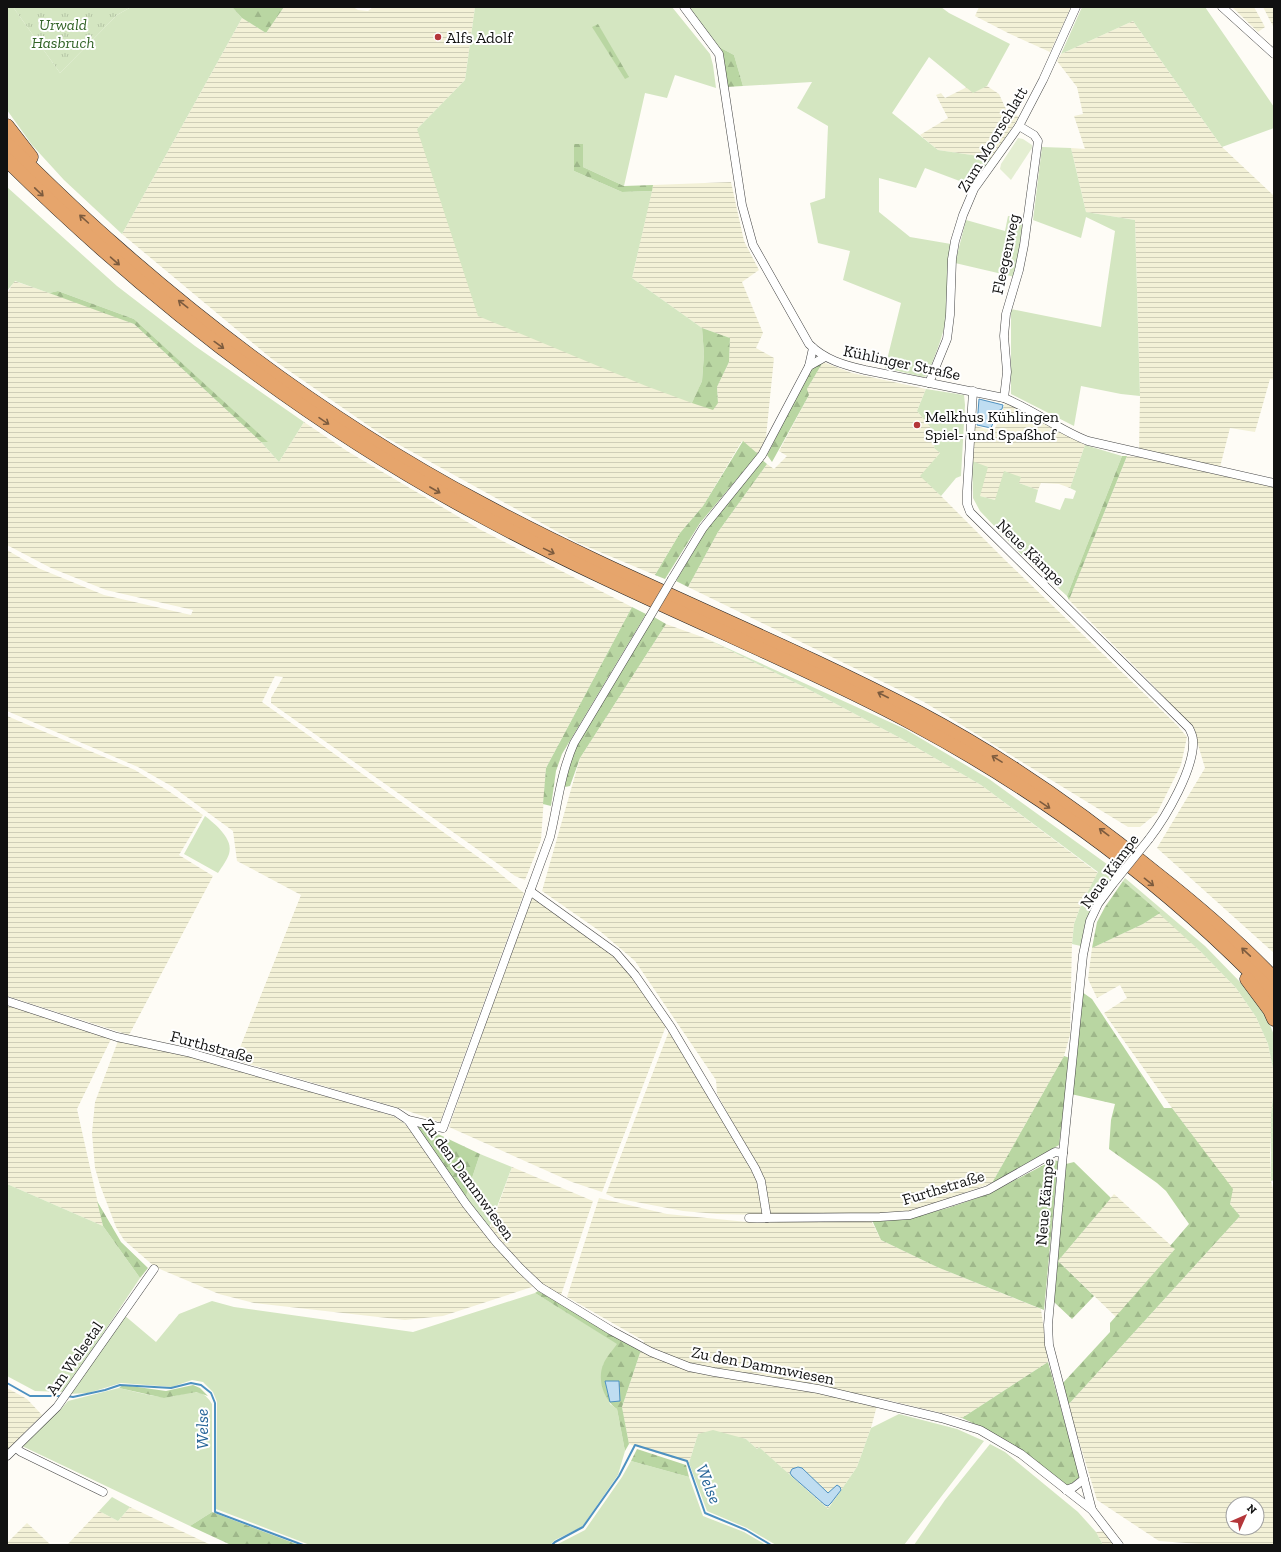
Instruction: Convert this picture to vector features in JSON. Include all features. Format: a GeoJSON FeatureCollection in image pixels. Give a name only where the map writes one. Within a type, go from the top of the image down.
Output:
{"type":"FeatureCollection","features":[{"type":"Feature","properties":{"kind":"highway"},"geometry":{"type":"LineString","coordinates":[[7,126],[53,189]]}},
{"type":"Feature","properties":{"kind":"highway"},"geometry":{"type":"LineString","coordinates":[[7,144],[113,245],[179,301],[275,373],[360,431],[474,499],[535,532],[658,591],[824,666],[919,713],[969,742],[1068,806],[1124,847],[1212,920],[1274,979]]}},
{"type":"Feature","properties":{"kind":"highway"},"geometry":{"type":"LineString","coordinates":[[7,160],[106,253],[188,322],[294,401],[354,441],[462,505],[537,545],[660,604],[818,676],[913,724],[964,752],[1062,816],[1114,854],[1172,901],[1234,957],[1274,996]]}},
{"type":"Feature","properties":{"kind":"highway"},"geometry":{"type":"LineString","coordinates":[[7,166],[24,177]]}},
{"type":"Feature","properties":{"kind":"highway"},"geometry":{"type":"LineString","coordinates":[[1234,957],[1245,978],[1266,1004],[1274,1019]]}},
{"type":"Feature","properties":{"kind":"street","name":"Kühlinger Straße"},"geometry":{"type":"LineString","coordinates":[[684,7],[719,54],[742,205],[753,245],[787,307],[813,348],[825,357],[843,365],[1004,398],[1024,406],[1073,436],[1088,441],[1274,483]]}},
{"type":"Feature","properties":{"kind":"street","name":"Zum Moorschlatt"},"geometry":{"type":"LineString","coordinates":[[930,383],[947,339],[950,315],[952,259],[955,241],[963,215],[974,189],[1019,126],[1043,80],[1076,7]]}},
{"type":"Feature","properties":{"kind":"street"},"geometry":{"type":"LineString","coordinates":[[1222,7],[1250,34],[1274,54]]}},
{"type":"Feature","properties":{"kind":"street","name":"Fleegenweg"},"geometry":{"type":"LineString","coordinates":[[1004,398],[1007,372],[1004,336],[1006,314],[1019,270],[1024,245],[1038,141],[1034,135],[1019,126]]}},
{"type":"Feature","properties":{"kind":"street"},"geometry":{"type":"LineString","coordinates":[[408,1120],[443,1128],[550,838],[555,818],[560,785],[568,757],[574,743],[703,528],[762,455],[809,366],[813,348]]}},
{"type":"Feature","properties":{"kind":"street"},"geometry":{"type":"LineString","coordinates":[[809,366],[825,357]]}},
{"type":"Feature","properties":{"kind":"street","name":"Neue Kämpe"},"geometry":{"type":"LineString","coordinates":[[973,391],[967,491],[967,504],[970,512],[1190,728],[1193,740],[1189,764],[1169,810],[1149,839],[1098,904],[1090,921],[1082,955],[1048,1332],[1052,1358],[1092,1510]]}},
{"type":"Feature","properties":{"kind":"street"},"geometry":{"type":"LineString","coordinates":[[530,891],[616,953],[635,975],[671,1027],[755,1168],[761,1181],[767,1218]]}},
{"type":"Feature","properties":{"kind":"street","name":"Furthstraße"},"geometry":{"type":"LineString","coordinates":[[7,1001],[117,1037],[187,1052],[396,1112],[408,1120]]}},
{"type":"Feature","properties":{"kind":"street","name":"Zu den Dammwiesen"},"geometry":{"type":"LineString","coordinates":[[408,1120],[466,1204],[515,1263],[540,1287],[612,1332],[651,1352],[689,1367],[818,1390],[961,1423],[994,1438],[1021,1454],[1092,1510],[1119,1545]]}},
{"type":"Feature","properties":{"kind":"street","name":"Furthstraße"},"geometry":{"type":"LineString","coordinates":[[749,1218],[880,1217],[910,1215],[988,1190],[1055,1152],[1063,1153]]}},
{"type":"Feature","properties":{"kind":"street","name":"Am Welsetal"},"geometry":{"type":"LineString","coordinates":[[7,1456],[47,1418],[62,1400],[154,1269]]}},
{"type":"Feature","properties":{"kind":"street"},"geometry":{"type":"LineString","coordinates":[[16,1448],[21,1452],[103,1492]]}},
{"type":"Feature","properties":{"kind":"street"},"geometry":{"type":"LineString","coordinates":[[1066,1490],[1074,1487],[1084,1479]]}},
{"type":"Feature","properties":{"kind":"shaded area"},"geometry":{"type":"Polygon","coordinates":[[[284,7],[353,7],[358,10],[368,11],[373,7],[475,7],[465,80],[417,129],[718,403],[717,387],[729,362],[730,338],[702,328],[632,278],[653,185],[731,182],[744,241],[759,270],[742,282],[763,333],[756,348],[774,358],[766,437],[758,454],[742,441],[703,506],[680,533],[655,575],[576,542],[385,437],[272,359],[122,234],[242,18],[266,33],[284,7]]]}},
{"type":"Feature","properties":{"kind":"shaded area"},"geometry":{"type":"Polygon","coordinates":[[[979,7],[1071,7],[1050,52],[975,16],[979,7]]]}},
{"type":"Feature","properties":{"kind":"shaded area"},"geometry":{"type":"Polygon","coordinates":[[[1232,7],[1254,7],[1265,27],[1258,32],[1232,7]]]}},
{"type":"Feature","properties":{"kind":"shaded area"},"geometry":{"type":"Polygon","coordinates":[[[1263,7],[1274,7],[1274,28],[1263,7]]]}},
{"type":"Feature","properties":{"kind":"shaded area"},"geometry":{"type":"Polygon","coordinates":[[[1133,21],[1222,147],[1274,196],[1274,380],[1270,379],[1255,432],[1230,428],[1220,467],[1139,450],[1140,396],[1135,220],[1086,212],[1071,148],[1085,149],[1074,116],[1083,114],[1077,87],[1057,61],[1061,54],[1133,21]]]}},
{"type":"Feature","properties":{"kind":"shaded area"},"geometry":{"type":"Polygon","coordinates":[[[987,86],[999,94],[1006,109],[1019,117],[992,158],[938,150],[920,135],[948,118],[936,95],[941,93],[945,98],[967,87],[973,92],[987,86]]]}},
{"type":"Feature","properties":{"kind":"shaded area"},"geometry":{"type":"Polygon","coordinates":[[[14,281],[91,307],[134,324],[261,442],[279,462],[304,422],[347,451],[481,530],[632,607],[546,768],[541,840],[525,880],[515,876],[271,703],[271,698],[283,677],[275,676],[262,702],[492,867],[524,893],[440,1122],[402,1109],[235,1060],[301,895],[237,861],[233,831],[173,787],[138,767],[7,711],[7,550],[38,568],[104,595],[191,615],[193,610],[106,590],[51,568],[7,545],[7,294],[14,281]]]}},
{"type":"Feature","properties":{"kind":"shaded area"},"geometry":{"type":"Polygon","coordinates":[[[823,362],[852,373],[926,389],[917,411],[936,434],[934,448],[940,453],[921,476],[1006,561],[1177,725],[1187,737],[1181,765],[1157,813],[1140,827],[1128,827],[924,702],[688,587],[718,532],[767,464],[774,469],[787,456],[779,451],[809,395],[807,389],[823,362]]]}},
{"type":"Feature","properties":{"kind":"shaded area"},"geometry":{"type":"Polygon","coordinates":[[[1005,403],[1024,410],[1085,445],[1070,488],[1059,484],[1041,483],[1038,490],[1019,483],[995,500],[980,496],[972,461],[975,426],[994,431],[1005,403]]]}},
{"type":"Feature","properties":{"kind":"shaded area"},"geometry":{"type":"Polygon","coordinates":[[[1127,456],[1139,457],[1274,487],[1274,953],[1157,848],[1205,768],[1193,728],[1069,600],[1127,456]]]}},
{"type":"Feature","properties":{"kind":"shaded area"},"geometry":{"type":"Polygon","coordinates":[[[666,624],[705,638],[806,688],[902,739],[981,785],[1098,873],[1081,905],[1074,924],[1072,944],[1070,1035],[1064,1056],[992,1183],[910,1212],[771,1217],[757,1166],[717,1094],[716,1080],[635,961],[601,932],[542,891],[580,758],[666,624]]]}},
{"type":"Feature","properties":{"kind":"shaded area"},"geometry":{"type":"Polygon","coordinates":[[[7,716],[135,770],[203,815],[179,855],[213,876],[129,1035],[7,996],[7,716]]]}},
{"type":"Feature","properties":{"kind":"shaded area"},"geometry":{"type":"Polygon","coordinates":[[[531,896],[615,956],[635,978],[666,1026],[602,1192],[572,1182],[449,1127],[531,896]]]}},
{"type":"Feature","properties":{"kind":"shaded area"},"geometry":{"type":"Polygon","coordinates":[[[1160,913],[1236,988],[1256,1017],[1268,1044],[1274,1073],[1270,1154],[1271,1181],[1274,1193],[1274,1545],[1213,1545],[1159,1541],[1097,1500],[1068,1405],[1240,1216],[1230,1204],[1232,1189],[1104,1013],[1127,998],[1120,985],[1097,998],[1088,979],[1092,948],[1143,924],[1160,913]]]}},
{"type":"Feature","properties":{"kind":"shaded area"},"geometry":{"type":"Polygon","coordinates":[[[7,1003],[111,1039],[77,1109],[103,1226],[7,1184],[7,1003]]]}},
{"type":"Feature","properties":{"kind":"shaded area"},"geometry":{"type":"Polygon","coordinates":[[[669,1031],[758,1179],[764,1215],[717,1214],[683,1211],[615,1198],[606,1194],[669,1031]]]}},
{"type":"Feature","properties":{"kind":"shaded area"},"geometry":{"type":"Polygon","coordinates":[[[118,1041],[188,1055],[393,1116],[404,1123],[414,1135],[453,1194],[524,1278],[535,1286],[443,1316],[405,1320],[254,1303],[219,1294],[155,1267],[124,1240],[116,1227],[95,1168],[92,1133],[95,1102],[118,1041]]]}},
{"type":"Feature","properties":{"kind":"shaded area"},"geometry":{"type":"Polygon","coordinates":[[[512,1167],[593,1201],[560,1298],[539,1284],[490,1228],[512,1167]]]}},
{"type":"Feature","properties":{"kind":"shaded area"},"geometry":{"type":"Polygon","coordinates":[[[1114,1194],[1175,1249],[1116,1317],[1058,1261],[1114,1194]]]}},
{"type":"Feature","properties":{"kind":"shaded area"},"geometry":{"type":"Polygon","coordinates":[[[599,1198],[667,1214],[757,1223],[870,1218],[881,1240],[937,1267],[1041,1309],[1048,1362],[962,1418],[879,1398],[871,1428],[857,1467],[828,1509],[759,1447],[757,1449],[746,1439],[698,1434],[689,1463],[629,1444],[622,1407],[644,1341],[567,1297],[599,1198]]]}},
{"type":"Feature","properties":{"kind":"shaded area"},"geometry":{"type":"Polygon","coordinates":[[[7,1388],[27,1399],[42,1415],[7,1450],[7,1388]]]}},
{"type":"Feature","properties":{"kind":"shaded area"},"geometry":{"type":"Polygon","coordinates":[[[130,1507],[211,1545],[67,1545],[99,1511],[118,1521],[130,1507]]]}},
{"type":"Feature","properties":{"kind":"shaded area"},"geometry":{"type":"Polygon","coordinates":[[[27,1523],[51,1545],[7,1545],[7,1543],[27,1523]]]}},
{"type":"Feature","properties":{"kind":"shaded area"},"geometry":{"type":"Polygon","coordinates":[[[1105,1531],[1117,1545],[1103,1545],[1096,1532],[1105,1531]]]}},
{"type":"Feature","properties":{"kind":"green space"},"geometry":{"type":"Polygon","coordinates":[[[7,7],[13,7],[60,73],[117,15],[131,7],[232,7],[242,18],[122,234],[64,180],[32,145],[7,110],[7,7]]]}},
{"type":"Feature","properties":{"kind":"green space","name":"Urwald Hasbruch"},"geometry":{"type":"Polygon","coordinates":[[[13,7],[131,7],[117,15],[60,73],[13,7]]]}},
{"type":"Feature","properties":{"kind":"green space"},"geometry":{"type":"Polygon","coordinates":[[[232,7],[284,7],[266,33],[242,18],[232,7]]]}},
{"type":"Feature","properties":{"kind":"green space"},"geometry":{"type":"Polygon","coordinates":[[[475,7],[672,7],[710,54],[716,88],[675,75],[667,98],[645,93],[624,186],[583,167],[583,144],[574,144],[574,171],[622,192],[652,191],[632,278],[702,328],[704,354],[702,381],[692,403],[646,386],[478,316],[417,129],[465,80],[475,7]]]}},
{"type":"Feature","properties":{"kind":"green space"},"geometry":{"type":"Polygon","coordinates":[[[688,7],[941,7],[949,13],[1010,44],[987,86],[973,93],[929,57],[892,113],[938,150],[992,158],[973,186],[925,168],[916,188],[879,178],[879,212],[910,237],[951,244],[945,325],[941,340],[927,376],[923,377],[885,368],[901,303],[843,280],[850,251],[818,243],[810,203],[825,198],[828,126],[797,108],[812,82],[743,86],[734,55],[719,47],[688,7]]]}},
{"type":"Feature","properties":{"kind":"green space"},"geometry":{"type":"Polygon","coordinates":[[[1082,7],[1205,7],[1274,107],[1274,128],[1222,147],[1133,21],[1061,54],[1082,7]]]}},
{"type":"Feature","properties":{"kind":"green space"},"geometry":{"type":"Polygon","coordinates":[[[598,24],[629,77],[625,79],[592,27],[598,24]]]}},
{"type":"Feature","properties":{"kind":"green space"},"geometry":{"type":"Polygon","coordinates":[[[719,47],[734,55],[743,86],[726,87],[719,47]]]}},
{"type":"Feature","properties":{"kind":"green space"},"geometry":{"type":"Polygon","coordinates":[[[1018,138],[1023,139],[1032,145],[1032,148],[1011,180],[1000,169],[1001,164],[1018,138]]]}},
{"type":"Feature","properties":{"kind":"green space"},"geometry":{"type":"Polygon","coordinates":[[[574,144],[583,144],[583,167],[624,186],[653,185],[652,191],[622,192],[574,171],[574,144]]]}},
{"type":"Feature","properties":{"kind":"green space"},"geometry":{"type":"Polygon","coordinates":[[[1042,147],[1071,148],[1086,212],[1135,220],[1140,396],[1121,394],[1081,386],[1074,426],[1011,394],[1011,309],[1101,327],[1115,231],[1086,217],[1081,238],[1033,220],[1042,147]]]}},
{"type":"Feature","properties":{"kind":"green space"},"geometry":{"type":"Polygon","coordinates":[[[7,187],[117,286],[195,346],[304,422],[279,462],[261,442],[267,442],[134,319],[58,291],[49,293],[15,281],[7,291],[7,187]]]}},
{"type":"Feature","properties":{"kind":"green space"},"geometry":{"type":"Polygon","coordinates":[[[1008,216],[1018,218],[1024,217],[1015,277],[955,263],[966,220],[1005,231],[1008,216]]]}},
{"type":"Feature","properties":{"kind":"green space"},"geometry":{"type":"Polygon","coordinates":[[[58,291],[134,319],[268,442],[261,442],[134,324],[49,293],[58,291]]]}},
{"type":"Feature","properties":{"kind":"green space"},"geometry":{"type":"Polygon","coordinates":[[[702,328],[730,338],[729,362],[717,387],[718,403],[713,410],[692,403],[702,381],[704,354],[702,328]]]}},
{"type":"Feature","properties":{"kind":"green space"},"geometry":{"type":"Polygon","coordinates":[[[823,362],[807,389],[809,395],[772,462],[767,455],[811,368],[823,362]]]}},
{"type":"Feature","properties":{"kind":"green space"},"geometry":{"type":"Polygon","coordinates":[[[926,389],[964,395],[965,405],[961,476],[956,478],[941,496],[920,476],[940,453],[934,448],[936,434],[917,411],[926,389]]]}},
{"type":"Feature","properties":{"kind":"green space"},"geometry":{"type":"Polygon","coordinates":[[[743,441],[758,454],[700,523],[665,579],[655,575],[680,533],[703,506],[743,441]]]}},
{"type":"Feature","properties":{"kind":"green space"},"geometry":{"type":"Polygon","coordinates":[[[1085,445],[1122,456],[1067,596],[1019,552],[980,511],[973,498],[972,461],[988,467],[980,496],[995,500],[1004,471],[1021,477],[1019,483],[1038,490],[1035,502],[1060,510],[1065,498],[1073,499],[1076,491],[1070,488],[1085,445]]]}},
{"type":"Feature","properties":{"kind":"green space"},"geometry":{"type":"Polygon","coordinates":[[[1122,456],[1127,456],[1069,600],[1067,596],[1122,456]]]}},
{"type":"Feature","properties":{"kind":"green space"},"geometry":{"type":"Polygon","coordinates":[[[761,459],[767,464],[718,532],[688,587],[676,581],[708,527],[761,459]]]}},
{"type":"Feature","properties":{"kind":"green space"},"geometry":{"type":"Polygon","coordinates":[[[632,607],[646,614],[562,754],[556,771],[551,806],[543,804],[546,768],[632,607]]]}},
{"type":"Feature","properties":{"kind":"green space"},"geometry":{"type":"Polygon","coordinates":[[[654,617],[666,624],[580,758],[570,786],[565,787],[563,781],[574,751],[602,701],[654,617]]]}},
{"type":"Feature","properties":{"kind":"green space"},"geometry":{"type":"Polygon","coordinates":[[[705,638],[905,729],[989,779],[1118,872],[1090,911],[1084,928],[1081,946],[1072,944],[1074,924],[1081,905],[1098,872],[981,785],[902,739],[806,688],[705,638]]]}},
{"type":"Feature","properties":{"kind":"green space"},"geometry":{"type":"Polygon","coordinates":[[[205,816],[223,832],[229,843],[229,854],[218,873],[184,854],[205,816]]]}},
{"type":"Feature","properties":{"kind":"green space"},"geometry":{"type":"Polygon","coordinates":[[[1125,878],[1205,946],[1242,984],[1266,1015],[1274,1035],[1274,1073],[1268,1044],[1256,1017],[1236,988],[1200,951],[1123,881],[1125,878]]]}},
{"type":"Feature","properties":{"kind":"green space"},"geometry":{"type":"Polygon","coordinates":[[[1123,881],[1160,913],[1143,924],[1092,948],[1097,922],[1105,907],[1123,881]]]}},
{"type":"Feature","properties":{"kind":"green space"},"geometry":{"type":"Polygon","coordinates":[[[1082,992],[1092,999],[1164,1108],[1172,1108],[1233,1189],[1230,1204],[1240,1216],[1068,1405],[1062,1384],[1110,1332],[1110,1323],[1175,1249],[1170,1246],[1189,1224],[1166,1191],[1109,1149],[1111,1120],[1115,1104],[1071,1094],[1082,992]]]}},
{"type":"Feature","properties":{"kind":"green space"},"geometry":{"type":"Polygon","coordinates":[[[1064,1056],[1070,1058],[1059,1145],[992,1183],[1064,1056]]]}},
{"type":"Feature","properties":{"kind":"green space"},"geometry":{"type":"Polygon","coordinates":[[[1274,1087],[1274,1180],[1271,1181],[1271,1115],[1274,1087]]]}},
{"type":"Feature","properties":{"kind":"green space"},"geometry":{"type":"Polygon","coordinates":[[[419,1125],[480,1154],[465,1199],[418,1131],[419,1125]]]}},
{"type":"Feature","properties":{"kind":"green space"},"geometry":{"type":"Polygon","coordinates":[[[480,1154],[512,1167],[489,1228],[465,1199],[480,1154]]]}},
{"type":"Feature","properties":{"kind":"green space"},"geometry":{"type":"Polygon","coordinates":[[[1053,1160],[1058,1161],[1044,1310],[937,1267],[881,1240],[871,1218],[909,1218],[948,1208],[989,1194],[1053,1160]]]}},
{"type":"Feature","properties":{"kind":"green space"},"geometry":{"type":"Polygon","coordinates":[[[1074,1162],[1111,1198],[1058,1261],[1094,1296],[1072,1319],[1054,1302],[1066,1164],[1074,1162]]]}},
{"type":"Feature","properties":{"kind":"green space"},"geometry":{"type":"Polygon","coordinates":[[[7,1184],[103,1226],[140,1278],[64,1392],[35,1391],[7,1376],[7,1184]]]}},
{"type":"Feature","properties":{"kind":"green space"},"geometry":{"type":"Polygon","coordinates":[[[97,1201],[121,1242],[148,1268],[140,1278],[103,1226],[97,1201]]]}},
{"type":"Feature","properties":{"kind":"green space"},"geometry":{"type":"Polygon","coordinates":[[[538,1291],[641,1350],[622,1407],[629,1444],[625,1451],[617,1409],[608,1400],[601,1383],[601,1371],[604,1362],[617,1344],[535,1293],[538,1291]]]}},
{"type":"Feature","properties":{"kind":"green space"},"geometry":{"type":"Polygon","coordinates":[[[535,1293],[618,1344],[603,1365],[610,1404],[617,1409],[625,1451],[618,1475],[582,1527],[555,1540],[550,1545],[310,1545],[216,1509],[217,1402],[213,1392],[203,1382],[192,1380],[172,1387],[121,1383],[88,1393],[68,1394],[124,1315],[156,1342],[179,1314],[212,1301],[234,1307],[413,1332],[535,1293]]]}},
{"type":"Feature","properties":{"kind":"green space"},"geometry":{"type":"Polygon","coordinates":[[[1048,1362],[1080,1477],[1067,1487],[1003,1440],[962,1418],[1048,1362]]]}},
{"type":"Feature","properties":{"kind":"green space"},"geometry":{"type":"Polygon","coordinates":[[[123,1385],[166,1391],[193,1385],[200,1388],[208,1396],[196,1392],[164,1398],[119,1388],[123,1385]]]}},
{"type":"Feature","properties":{"kind":"green space"},"geometry":{"type":"Polygon","coordinates":[[[119,1388],[161,1397],[195,1392],[201,1393],[207,1397],[212,1404],[212,1512],[190,1526],[22,1446],[68,1401],[119,1388]]]}},
{"type":"Feature","properties":{"kind":"green space"},"geometry":{"type":"Polygon","coordinates":[[[899,1414],[957,1429],[984,1441],[904,1545],[776,1545],[747,1528],[707,1511],[689,1463],[698,1434],[713,1430],[746,1439],[757,1449],[759,1447],[828,1509],[857,1467],[871,1428],[899,1414]]]}},
{"type":"Feature","properties":{"kind":"green space"},"geometry":{"type":"Polygon","coordinates":[[[990,1444],[1005,1452],[1078,1512],[1096,1532],[1103,1545],[914,1545],[945,1500],[990,1444]]]}},
{"type":"Feature","properties":{"kind":"green space"},"geometry":{"type":"Polygon","coordinates":[[[637,1449],[686,1465],[689,1477],[631,1461],[637,1449]]]}},
{"type":"Feature","properties":{"kind":"green space"},"geometry":{"type":"Polygon","coordinates":[[[631,1461],[689,1477],[703,1516],[744,1532],[766,1545],[556,1545],[585,1530],[622,1477],[631,1461]]]}},
{"type":"Feature","properties":{"kind":"green space"},"geometry":{"type":"Polygon","coordinates":[[[112,1497],[130,1507],[118,1521],[99,1511],[112,1497]]]}},
{"type":"Feature","properties":{"kind":"green space"},"geometry":{"type":"Polygon","coordinates":[[[212,1512],[299,1545],[231,1545],[190,1526],[212,1512]]]}},
{"type":"Feature","properties":{"kind":"water"},"geometry":{"type":"Polygon","coordinates":[[[979,399],[1003,405],[1002,409],[998,411],[991,428],[977,425],[979,399]]]}},
{"type":"Feature","properties":{"kind":"water"},"geometry":{"type":"Polygon","coordinates":[[[605,1381],[619,1381],[620,1401],[610,1402],[605,1381]]]}},
{"type":"Feature","properties":{"kind":"water"},"geometry":{"type":"Polygon","coordinates":[[[798,1467],[802,1468],[828,1493],[837,1485],[840,1487],[841,1490],[828,1506],[792,1476],[790,1473],[792,1469],[798,1467]]]}},
{"type":"Feature","properties":{"kind":"waterway","name":"Welse"},"geometry":{"type":"LineString","coordinates":[[7,1383],[30,1396],[60,1396]]}},
{"type":"Feature","properties":{"kind":"waterway","name":"Welse"},"geometry":{"type":"LineString","coordinates":[[67,1396],[73,1397],[120,1385],[171,1388],[191,1383],[201,1385],[211,1393],[215,1403],[215,1512],[303,1545]]}},
{"type":"Feature","properties":{"kind":"waterway","name":"Welse"},"geometry":{"type":"LineString","coordinates":[[552,1545],[583,1527],[619,1476],[635,1445],[687,1461],[705,1513],[746,1530],[771,1545]]}},
{"type":"Feature","properties":{"kind":"place","name":"Alfs Adolf"},"geometry":{"type":"Point","coordinates":[438,37]}},
{"type":"Feature","properties":{"kind":"place","name":"Melkhus Kühlingen Spiel- und Spaßhof"},"geometry":{"type":"Point","coordinates":[917,425]}}]}
